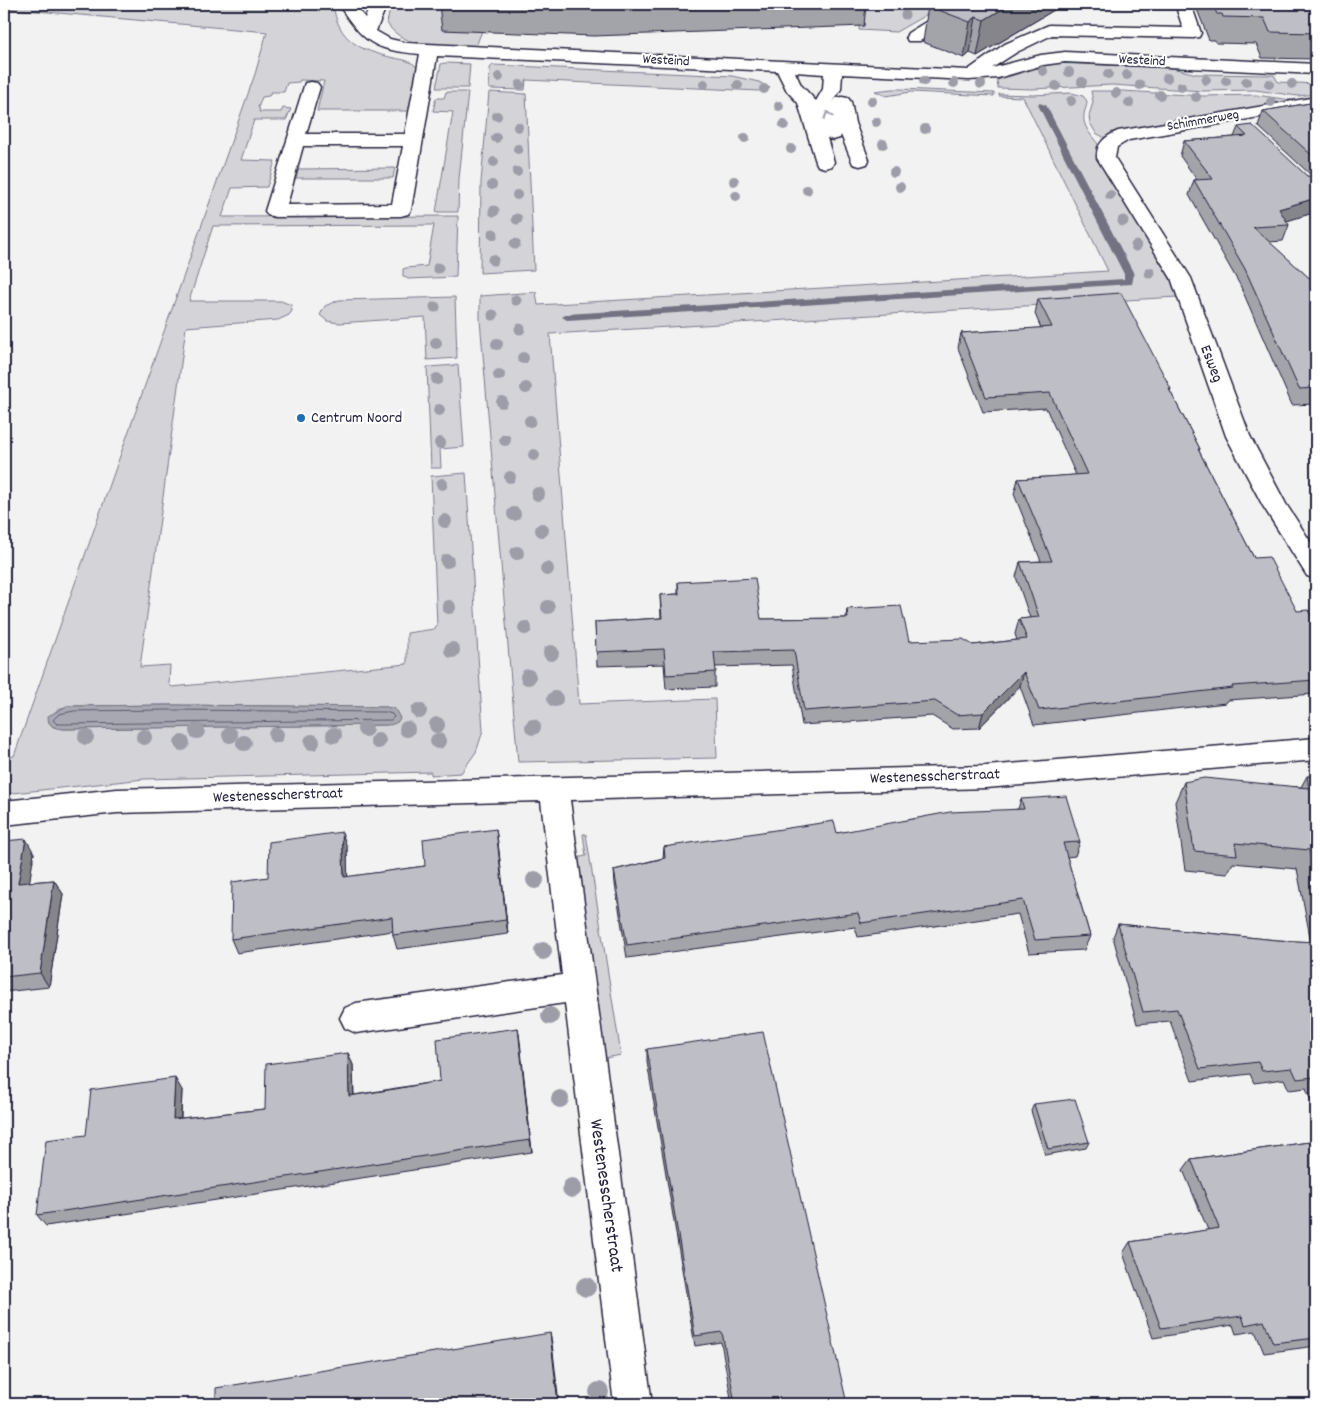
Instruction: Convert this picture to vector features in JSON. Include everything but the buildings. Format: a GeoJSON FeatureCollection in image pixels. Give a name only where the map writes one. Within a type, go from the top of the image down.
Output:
{"type":"FeatureCollection","features":[{"type":"Feature","properties":{"kind":"street","name":"Westeind"},"geometry":{"type":"LineString","coordinates":[[346,4],[378,40],[393,45],[430,50],[969,75],[998,73],[1041,60],[1065,57],[1316,69]]}},
{"type":"Feature","properties":{"kind":"street"},"geometry":{"type":"LineString","coordinates":[[368,31],[379,4]]}},
{"type":"Feature","properties":{"kind":"street"},"geometry":{"type":"LineString","coordinates":[[914,37],[966,4]]}},
{"type":"Feature","properties":{"kind":"street"},"geometry":{"type":"LineString","coordinates":[[969,75],[1011,48],[1050,30],[1193,33],[1183,4]]}},
{"type":"Feature","properties":{"kind":"street"},"geometry":{"type":"LineString","coordinates":[[311,88],[275,210],[401,210],[430,50]]}},
{"type":"Feature","properties":{"kind":"street"},"geometry":{"type":"LineString","coordinates":[[783,66],[793,87],[790,103],[834,162],[846,122],[842,101],[832,89],[833,69]]}},
{"type":"Feature","properties":{"kind":"street","name":"Schimmerweg"},"geometry":{"type":"LineString","coordinates":[[1106,158],[1105,151],[1108,144],[1115,138],[1125,135],[1316,102]]}},
{"type":"Feature","properties":{"kind":"street"},"geometry":{"type":"LineString","coordinates":[[1234,116],[1248,129]]}},
{"type":"Feature","properties":{"kind":"street"},"geometry":{"type":"LineString","coordinates":[[296,140],[413,140]]}},
{"type":"Feature","properties":{"kind":"street","name":"Esweg"},"geometry":{"type":"LineString","coordinates":[[1106,158],[1181,278],[1238,436],[1275,506],[1316,570]]}},
{"type":"Feature","properties":{"kind":"street","name":"Westenesscherstraat"},"geometry":{"type":"LineString","coordinates":[[4,813],[117,801],[986,776],[1316,750]]}},
{"type":"Feature","properties":{"kind":"street","name":"Westenesscherstraat"},"geometry":{"type":"LineString","coordinates":[[554,788],[578,987],[633,1404]]}},
{"type":"Feature","properties":{"kind":"street"},"geometry":{"type":"LineString","coordinates":[[356,1018],[578,987]]}},
{"type":"Feature","properties":{"kind":"shaded area"},"geometry":{"type":"Polygon","coordinates":[[[4,4],[333,4],[340,27],[352,42],[370,51],[410,62],[418,68],[411,111],[317,111],[324,81],[300,80],[299,82],[287,83],[284,92],[271,92],[269,96],[262,97],[258,108],[260,109],[259,112],[281,112],[283,108],[291,109],[286,120],[254,120],[241,160],[275,161],[267,187],[232,188],[222,217],[458,216],[456,277],[408,279],[403,276],[403,269],[427,266],[434,225],[213,226],[189,301],[281,301],[291,305],[292,311],[289,315],[278,320],[186,327],[140,667],[170,665],[169,684],[172,687],[407,664],[407,633],[434,629],[437,626],[431,476],[466,473],[483,731],[476,752],[461,773],[431,775],[431,772],[144,779],[4,794],[4,758],[14,756],[255,74],[267,32],[4,8],[4,4]],[[67,706],[57,710],[48,721],[53,727],[64,729],[386,725],[398,722],[395,709],[386,707],[67,706]]]}},
{"type":"Feature","properties":{"kind":"shaded area"},"geometry":{"type":"Polygon","coordinates":[[[391,4],[453,4],[443,29],[482,31],[476,46],[440,46],[415,42],[394,32],[387,23],[391,4]]]}},
{"type":"Feature","properties":{"kind":"shaded area"},"geometry":{"type":"Polygon","coordinates":[[[864,4],[945,4],[896,32],[859,30],[859,26],[864,25],[864,4]]]}},
{"type":"Feature","properties":{"kind":"shaded area"},"geometry":{"type":"Polygon","coordinates":[[[1055,63],[1172,68],[1197,74],[1274,75],[1278,82],[1316,84],[1316,94],[1298,96],[1255,90],[1203,91],[1112,85],[1032,89],[998,88],[997,80],[1055,63]]]}},
{"type":"Feature","properties":{"kind":"shaded area"},"geometry":{"type":"Polygon","coordinates":[[[441,64],[470,64],[468,88],[436,88],[441,64]]]}},
{"type":"Feature","properties":{"kind":"shaded area"},"geometry":{"type":"Polygon","coordinates":[[[493,65],[732,76],[759,82],[770,88],[759,91],[526,80],[525,90],[489,89],[490,68],[493,65]]]}},
{"type":"Feature","properties":{"kind":"shaded area"},"geometry":{"type":"Polygon","coordinates":[[[892,89],[994,93],[994,96],[911,92],[886,96],[875,91],[892,89]]]}},
{"type":"Feature","properties":{"kind":"shaded area"},"geometry":{"type":"Polygon","coordinates":[[[1091,91],[1203,96],[1256,95],[1298,101],[1128,129],[1105,138],[1096,133],[1090,123],[1089,116],[1093,102],[1091,91]]]}},
{"type":"Feature","properties":{"kind":"shaded area"},"geometry":{"type":"Polygon","coordinates":[[[446,92],[468,92],[459,179],[458,212],[436,212],[453,112],[433,111],[436,98],[444,98],[446,92]]]}},
{"type":"Feature","properties":{"kind":"shaded area"},"geometry":{"type":"Polygon","coordinates":[[[489,92],[526,94],[534,270],[480,273],[481,182],[489,92]]]}},
{"type":"Feature","properties":{"kind":"shaded area"},"geometry":{"type":"Polygon","coordinates":[[[1072,93],[1083,96],[1087,101],[1084,122],[1098,144],[1096,149],[1099,160],[1172,282],[1177,297],[550,334],[579,704],[715,699],[717,758],[518,762],[480,320],[480,296],[536,292],[538,305],[1108,271],[1023,97],[999,96],[999,94],[1072,93]]]}},
{"type":"Feature","properties":{"kind":"shaded area"},"geometry":{"type":"Polygon","coordinates":[[[395,168],[393,178],[296,178],[299,169],[395,168]]]}},
{"type":"Feature","properties":{"kind":"shaded area"},"geometry":{"type":"Polygon","coordinates":[[[455,297],[457,358],[427,360],[425,317],[339,323],[327,321],[320,315],[325,306],[339,300],[455,297]]]}},
{"type":"Feature","properties":{"kind":"shaded area"},"geometry":{"type":"Polygon","coordinates":[[[458,365],[464,447],[440,449],[441,468],[431,468],[427,367],[458,365]]]}},
{"type":"Feature","properties":{"kind":"shaded area"},"geometry":{"type":"Polygon","coordinates":[[[583,834],[586,834],[621,1055],[605,1058],[576,858],[586,856],[583,834]]]}},
{"type":"Feature","properties":{"kind":"water"},"geometry":{"type":"Polygon","coordinates":[[[67,706],[386,707],[395,709],[400,718],[396,723],[388,725],[64,729],[53,726],[48,720],[48,716],[67,706]]]}},
{"type":"Feature","properties":{"kind":"waterway"},"geometry":{"type":"LineString","coordinates":[[567,317],[1129,282],[1129,274],[1042,105]]}},
{"type":"Feature","properties":{"kind":"place","name":"Centrum Noord"},"geometry":{"type":"Point","coordinates":[301,418]}}]}
